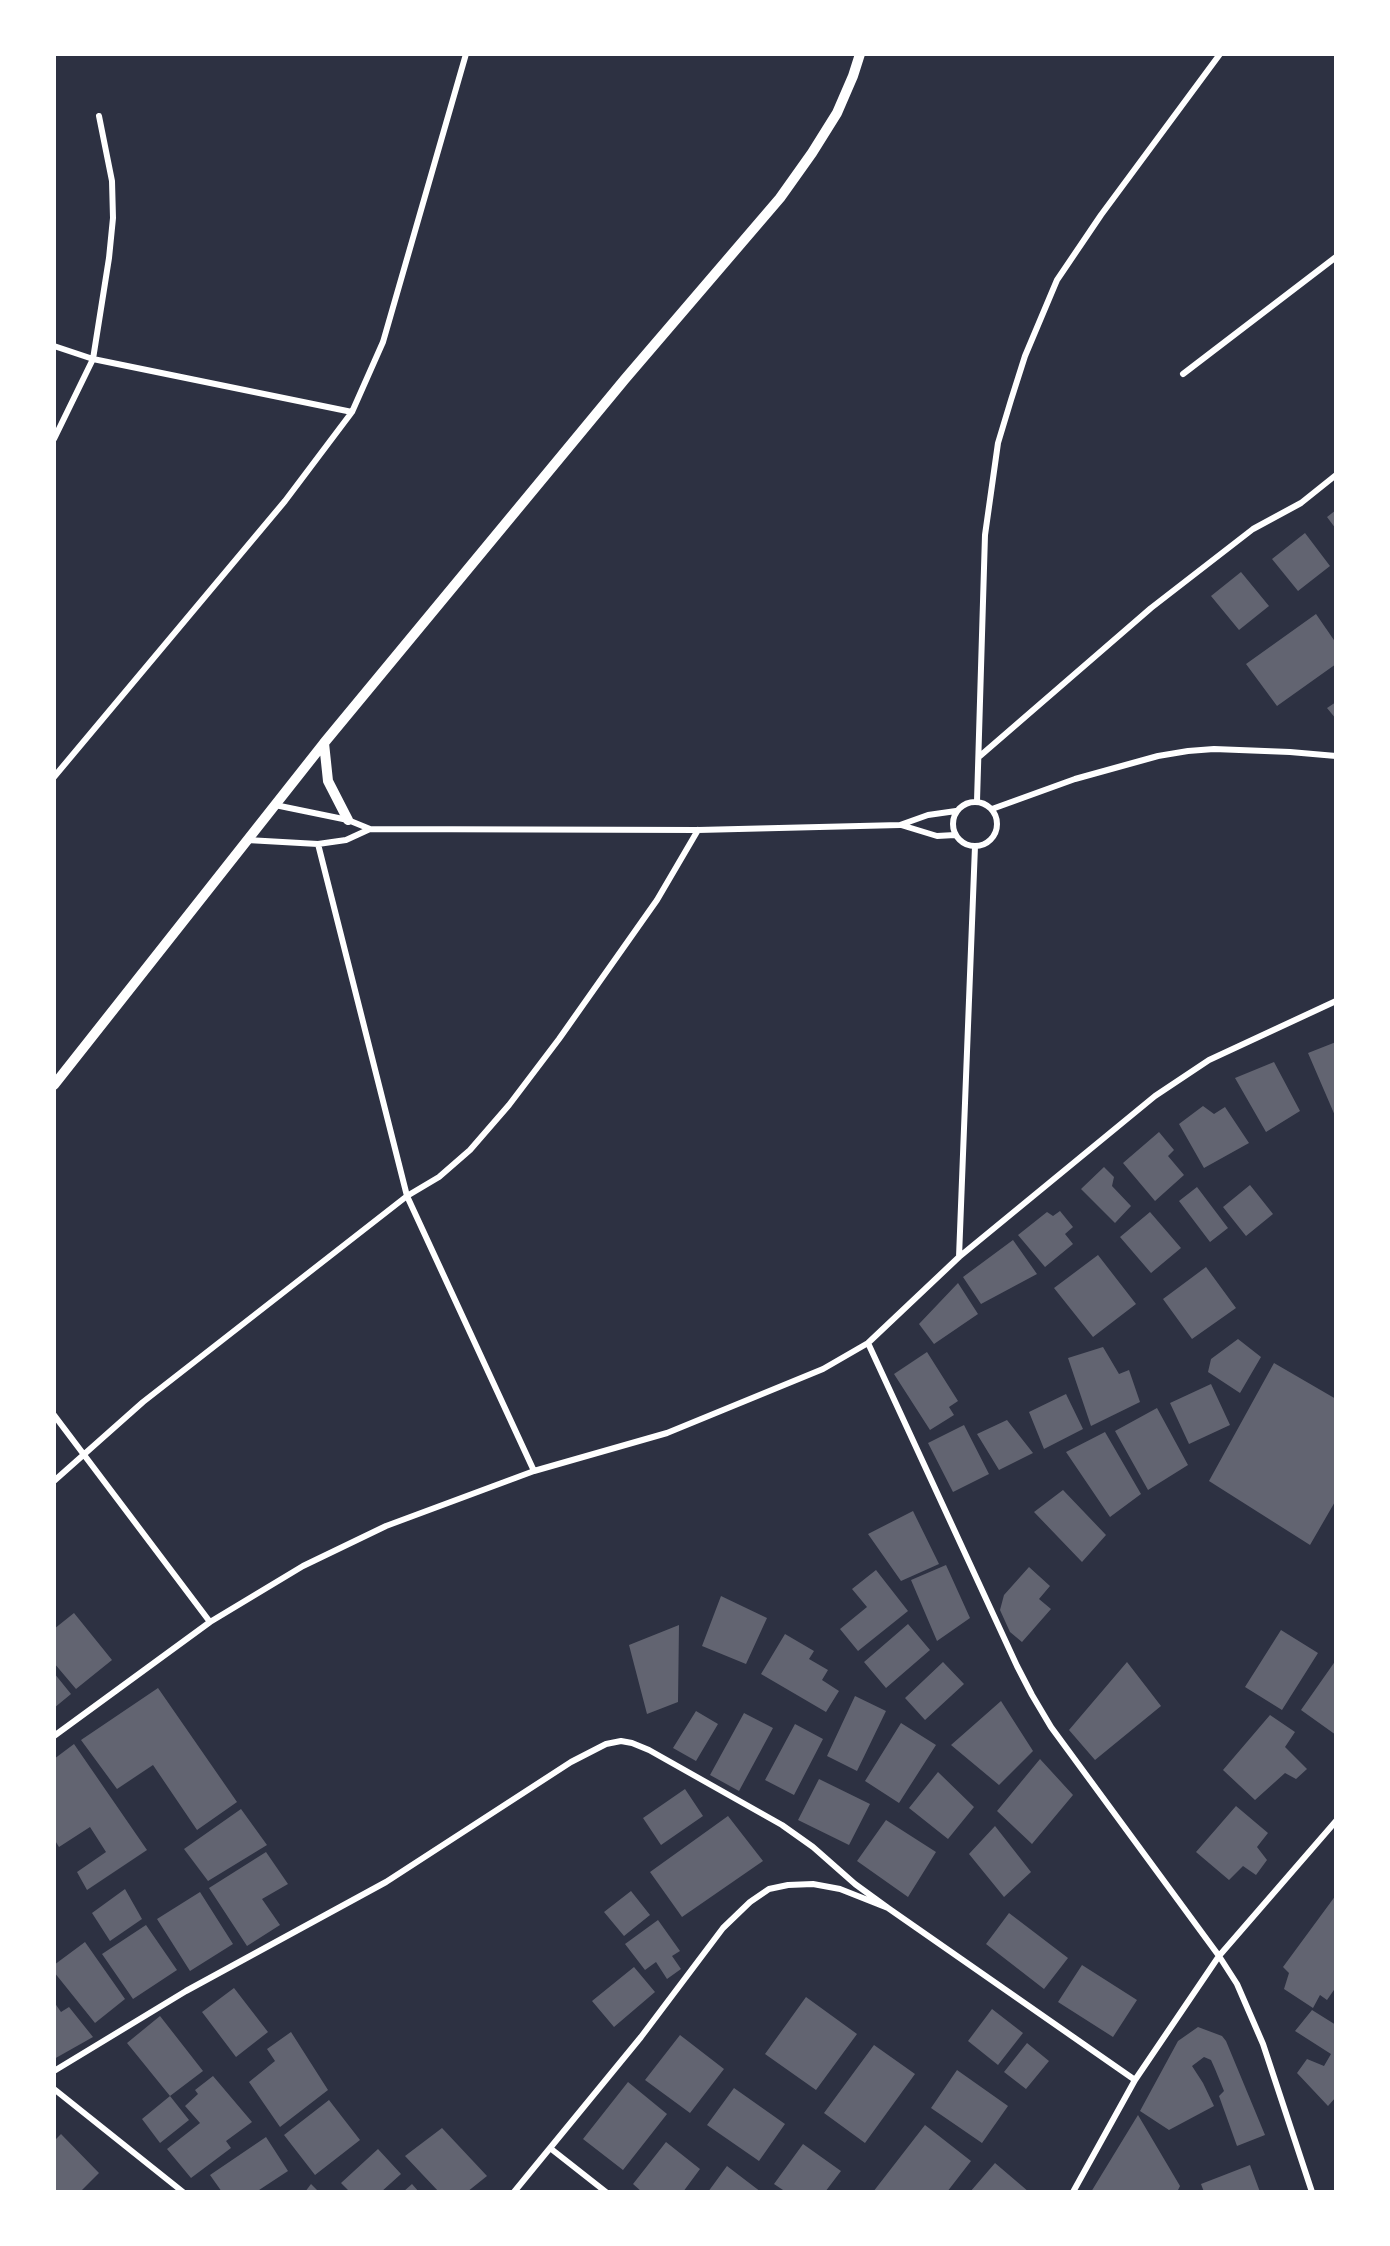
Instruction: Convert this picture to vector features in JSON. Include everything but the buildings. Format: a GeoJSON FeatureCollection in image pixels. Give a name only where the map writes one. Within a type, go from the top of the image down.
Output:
{"type":"FeatureCollection","features":[{"type":"Feature","properties":{"kind":"street"},"geometry":{"type":"LineString","coordinates":[[54,777],[285,501],[352,411],[384,342],[466,54]]}},
{"type":"Feature","properties":{"kind":"street"},"geometry":{"type":"LineString","coordinates":[[54,1085],[274,804],[625,379],[780,198],[837,113],[854,76],[860,54]]}},
{"type":"Feature","properties":{"kind":"street"},"geometry":{"type":"LineString","coordinates":[[978,801],[985,535],[998,443],[1022,367],[1057,280],[1101,215],[1220,54]]}},
{"type":"Feature","properties":{"kind":"street"},"geometry":{"type":"LineString","coordinates":[[54,439],[93,359],[109,258],[113,218],[112,181],[99,116]]}},
{"type":"Feature","properties":{"kind":"street"},"geometry":{"type":"LineString","coordinates":[[1183,374],[1336,257]]}},
{"type":"Feature","properties":{"kind":"street"},"geometry":{"type":"LineString","coordinates":[[54,346],[93,359],[352,411]]}},
{"type":"Feature","properties":{"kind":"street"},"geometry":{"type":"LineString","coordinates":[[980,756],[1151,608],[1253,529],[1300,503],[1336,475]]}},
{"type":"Feature","properties":{"kind":"street"},"geometry":{"type":"LineString","coordinates":[[324,743],[328,781],[348,820]]}},
{"type":"Feature","properties":{"kind":"street"},"geometry":{"type":"LineString","coordinates":[[992,809],[1105,770],[1188,751],[1214,748],[1336,756]]}},
{"type":"Feature","properties":{"kind":"street"},"geometry":{"type":"LineString","coordinates":[[978,801],[992,809],[997,824],[995,832],[984,843],[975,846],[966,845],[955,835],[953,819],[956,811],[962,805],[978,801]]}},
{"type":"Feature","properties":{"kind":"street"},"geometry":{"type":"LineString","coordinates":[[274,804],[348,820],[370,829],[698,830],[900,825],[937,836],[955,835]]}},
{"type":"Feature","properties":{"kind":"street"},"geometry":{"type":"LineString","coordinates":[[900,825],[928,815],[956,811]]}},
{"type":"Feature","properties":{"kind":"street"},"geometry":{"type":"LineString","coordinates":[[246,840],[318,844],[346,840],[370,829]]}},
{"type":"Feature","properties":{"kind":"street"},"geometry":{"type":"LineString","coordinates":[[54,1482],[143,1402],[407,1197],[439,1177],[483,1136],[559,1039],[657,900],[698,830]]}},
{"type":"Feature","properties":{"kind":"street"},"geometry":{"type":"LineString","coordinates":[[318,844],[407,1197],[534,1471]]}},
{"type":"Feature","properties":{"kind":"street"},"geometry":{"type":"LineString","coordinates":[[959,1257],[975,846]]}},
{"type":"Feature","properties":{"kind":"street"},"geometry":{"type":"LineString","coordinates":[[54,1736],[210,1622],[303,1566],[386,1526],[534,1471],[667,1433],[823,1369],[868,1343],[959,1257],[1091,1147],[1181,1078],[1209,1060],[1243,1043],[1336,1001]]}},
{"type":"Feature","properties":{"kind":"street"},"geometry":{"type":"LineString","coordinates":[[868,1343],[1032,1695],[1051,1727],[1219,1956],[1237,1984],[1263,2044],[1312,2192]]}},
{"type":"Feature","properties":{"kind":"street"},"geometry":{"type":"LineString","coordinates":[[54,1415],[210,1622]]}},
{"type":"Feature","properties":{"kind":"street"},"geometry":{"type":"LineString","coordinates":[[54,2071],[186,1991],[386,1882],[571,1762],[606,1744],[621,1741],[649,1750],[782,1825],[888,1908],[1135,2080]]}},
{"type":"Feature","properties":{"kind":"street"},"geometry":{"type":"LineString","coordinates":[[1073,2192],[1135,2080],[1219,1956],[1336,1821]]}},
{"type":"Feature","properties":{"kind":"street"},"geometry":{"type":"LineString","coordinates":[[514,2192],[641,2037],[723,1928],[750,1902],[769,1889],[788,1885],[813,1884],[840,1889],[888,1908]]}},
{"type":"Feature","properties":{"kind":"street"},"geometry":{"type":"LineString","coordinates":[[54,2089],[183,2192]]}},
{"type":"Feature","properties":{"kind":"street"},"geometry":{"type":"LineString","coordinates":[[550,2148],[606,2192]]}}]}
